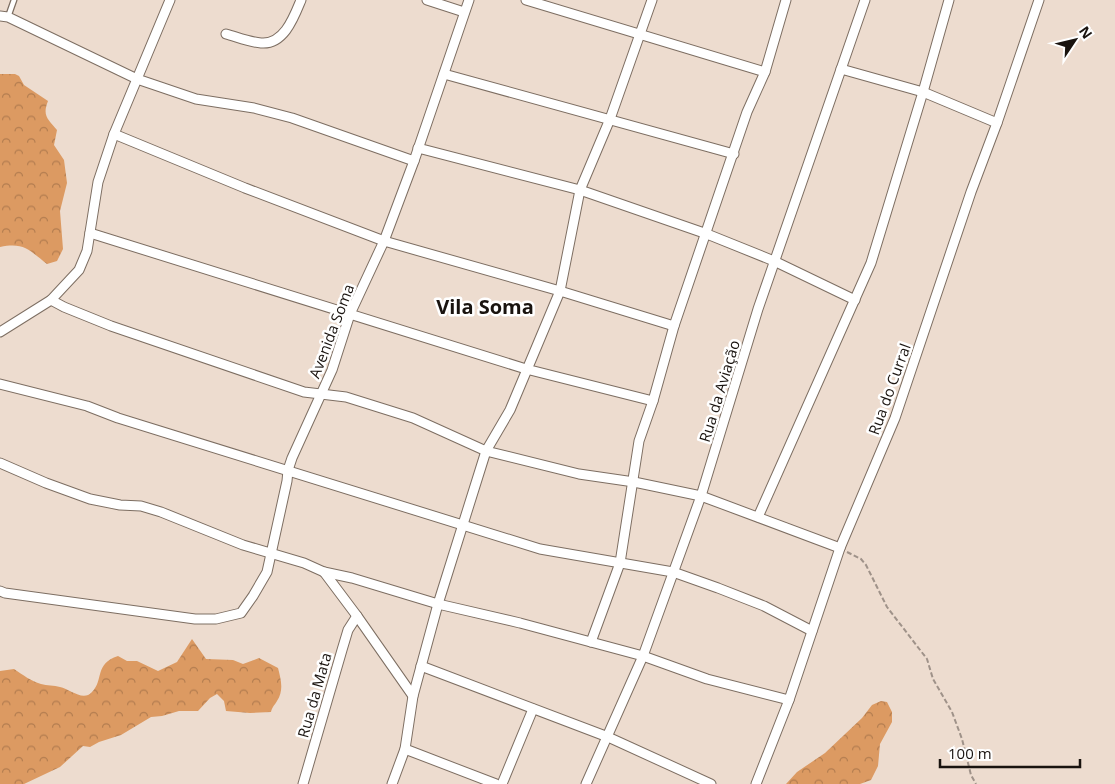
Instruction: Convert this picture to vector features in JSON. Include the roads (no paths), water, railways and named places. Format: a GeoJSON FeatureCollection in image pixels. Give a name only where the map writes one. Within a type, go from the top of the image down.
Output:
{"type":"FeatureCollection","features":[{"type":"Feature","properties":{"kind":"street"},"geometry":{"type":"LineString","coordinates":[[0,332],[51,300],[79,270],[87,251],[98,182],[114,134],[170,0]]}},
{"type":"Feature","properties":{"kind":"street"},"geometry":{"type":"LineString","coordinates":[[226,34],[261,44],[272,41],[283,35],[301,0]]}},
{"type":"Feature","properties":{"kind":"street"},"geometry":{"type":"LineString","coordinates":[[427,0],[464,12]]}},
{"type":"Feature","properties":{"kind":"street","name":"Avenida Soma"},"geometry":{"type":"LineString","coordinates":[[0,590],[6,593],[195,618],[216,619],[241,613],[254,596],[267,572],[288,470],[332,370],[350,314],[384,241],[414,161],[468,0]]}},
{"type":"Feature","properties":{"kind":"street"},"geometry":{"type":"LineString","coordinates":[[526,0],[765,72]]}},
{"type":"Feature","properties":{"kind":"street"},"geometry":{"type":"LineString","coordinates":[[392,784],[405,749],[413,696],[438,604],[486,451],[510,410],[526,368],[560,291],[580,190],[610,118],[652,0]]}},
{"type":"Feature","properties":{"kind":"street"},"geometry":{"type":"LineString","coordinates":[[591,642],[620,563],[639,441],[653,401],[674,326],[707,234],[747,112],[765,72],[786,0]]}},
{"type":"Feature","properties":{"kind":"street","name":"Rua da Aviação"},"geometry":{"type":"LineString","coordinates":[[586,784],[643,656],[701,496],[758,309],[865,0]]}},
{"type":"Feature","properties":{"kind":"street"},"geometry":{"type":"LineString","coordinates":[[758,517],[871,263],[923,92],[948,0]]}},
{"type":"Feature","properties":{"kind":"street","name":"Rua do Curral"},"geometry":{"type":"LineString","coordinates":[[756,784],[789,700],[840,548],[895,418],[971,192],[1039,0]]}},
{"type":"Feature","properties":{"kind":"street"},"geometry":{"type":"LineString","coordinates":[[4,16],[137,79],[196,98],[254,108],[292,118],[414,161]]}},
{"type":"Feature","properties":{"kind":"street"},"geometry":{"type":"LineString","coordinates":[[841,69],[923,92],[997,123]]}},
{"type":"Feature","properties":{"kind":"street"},"geometry":{"type":"LineString","coordinates":[[444,74],[610,118],[734,154]]}},
{"type":"Feature","properties":{"kind":"street"},"geometry":{"type":"LineString","coordinates":[[114,134],[245,188],[384,241],[560,291],[674,326]]}},
{"type":"Feature","properties":{"kind":"street"},"geometry":{"type":"LineString","coordinates":[[418,148],[580,190],[707,234],[774,261],[855,300]]}},
{"type":"Feature","properties":{"kind":"street"},"geometry":{"type":"LineString","coordinates":[[90,233],[526,368],[653,401]]}},
{"type":"Feature","properties":{"kind":"street"},"geometry":{"type":"LineString","coordinates":[[51,300],[81,315],[304,392],[346,397],[413,418],[486,451],[578,474],[634,482],[701,496],[840,548]]}},
{"type":"Feature","properties":{"kind":"street"},"geometry":{"type":"LineString","coordinates":[[0,384],[87,406],[118,418],[540,548],[673,572],[764,606],[812,631]]}},
{"type":"Feature","properties":{"kind":"street"},"geometry":{"type":"LineString","coordinates":[[0,463],[90,499],[120,506],[141,506],[161,512],[243,545],[324,572],[352,578],[438,604],[520,623],[643,656],[707,679],[789,700]]}},
{"type":"Feature","properties":{"kind":"street"},"geometry":{"type":"LineString","coordinates":[[324,572],[413,696]]}},
{"type":"Feature","properties":{"kind":"street","name":"Rua da Mata"},"geometry":{"type":"LineString","coordinates":[[303,784],[348,630],[357,616]]}},
{"type":"Feature","properties":{"kind":"street"},"geometry":{"type":"LineString","coordinates":[[421,666],[608,737],[711,784]]}},
{"type":"Feature","properties":{"kind":"street"},"geometry":{"type":"LineString","coordinates":[[502,784],[533,709]]}},
{"type":"Feature","properties":{"kind":"street"},"geometry":{"type":"LineString","coordinates":[[405,749],[496,784]]}},
{"type":"Feature","properties":{"kind":"lane"},"geometry":{"type":"LineString","coordinates":[[4,16],[14,0]]}},
{"type":"Feature","properties":{"kind":"district","name":"Vila Soma"},"geometry":{"type":"Point","coordinates":[485,306]}}]}
